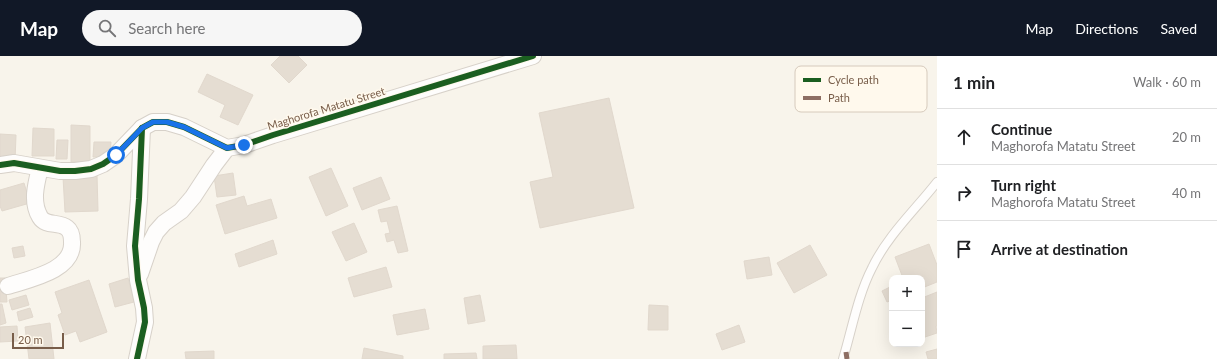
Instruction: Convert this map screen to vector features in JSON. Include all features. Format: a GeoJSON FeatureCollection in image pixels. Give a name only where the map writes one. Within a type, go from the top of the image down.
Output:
{"type":"FeatureCollection","features":[{"type":"Feature","properties":{"kind":"street","name":"Maghorofa Matatu Street"},"geometry":{"type":"LineString","coordinates":[[227,148],[244,145],[517,58],[533,56]]}},
{"type":"Feature","properties":{"kind":"street"},"geometry":{"type":"LineString","coordinates":[[0,166],[14,163],[60,171],[91,169],[103,164],[116,155],[142,128],[153,122],[167,122],[184,127],[227,148],[193,197],[181,211],[164,223],[156,232],[138,280]]}},
{"type":"Feature","properties":{"kind":"street"},"geometry":{"type":"LineString","coordinates":[[137,359],[145,322],[136,260],[136,231],[142,128]]}},
{"type":"Feature","properties":{"kind":"street"},"geometry":{"type":"LineString","coordinates":[[8,286],[48,272],[64,263],[69,256],[72,246],[72,236],[68,229],[63,226],[44,222],[40,216],[36,206],[35,197],[40,168]]}},
{"type":"Feature","properties":{"kind":"lane"},"geometry":{"type":"LineString","coordinates":[[843,359],[859,302],[872,268],[885,246],[937,182]]}},
{"type":"Feature","properties":{"kind":"building"},"geometry":{"type":"Polygon","coordinates":[[[280,56],[298,56],[307,65],[289,83],[271,65],[280,56]]]}},
{"type":"Feature","properties":{"kind":"building"},"geometry":{"type":"Polygon","coordinates":[[[207,74],[253,95],[238,125],[220,117],[225,105],[198,92],[207,74]]]}},
{"type":"Feature","properties":{"kind":"building"},"geometry":{"type":"Polygon","coordinates":[[[609,98],[634,208],[540,228],[530,182],[553,177],[539,113],[609,98]]]}},
{"type":"Feature","properties":{"kind":"building"},"geometry":{"type":"Polygon","coordinates":[[[71,125],[90,126],[90,162],[71,162],[71,125]]]}},
{"type":"Feature","properties":{"kind":"building"},"geometry":{"type":"Polygon","coordinates":[[[33,128],[54,129],[54,156],[32,156],[33,128]]]}},
{"type":"Feature","properties":{"kind":"building"},"geometry":{"type":"Polygon","coordinates":[[[0,134],[16,135],[15,161],[0,160],[0,134]]]}},
{"type":"Feature","properties":{"kind":"building"},"geometry":{"type":"Polygon","coordinates":[[[57,140],[68,140],[67,159],[56,159],[57,140]]]}},
{"type":"Feature","properties":{"kind":"building"},"geometry":{"type":"Polygon","coordinates":[[[94,142],[111,142],[110,157],[93,157],[94,142]]]}},
{"type":"Feature","properties":{"kind":"building"},"geometry":{"type":"Polygon","coordinates":[[[331,168],[348,206],[326,216],[309,177],[331,168]]]}},
{"type":"Feature","properties":{"kind":"building"},"geometry":{"type":"Polygon","coordinates":[[[233,173],[236,195],[217,197],[214,176],[233,173]]]}},
{"type":"Feature","properties":{"kind":"building"},"geometry":{"type":"Polygon","coordinates":[[[97,175],[98,211],[65,212],[63,177],[97,175]]]}},
{"type":"Feature","properties":{"kind":"building"},"geometry":{"type":"Polygon","coordinates":[[[381,177],[390,199],[362,210],[353,188],[381,177]]]}},
{"type":"Feature","properties":{"kind":"building"},"geometry":{"type":"Polygon","coordinates":[[[24,183],[30,203],[2,211],[0,206],[0,190],[24,183]]]}},
{"type":"Feature","properties":{"kind":"building"},"geometry":{"type":"Polygon","coordinates":[[[244,196],[247,206],[271,199],[277,218],[225,234],[216,205],[244,196]]]}},
{"type":"Feature","properties":{"kind":"building"},"geometry":{"type":"Polygon","coordinates":[[[397,206],[408,251],[398,253],[394,240],[387,242],[385,234],[390,233],[387,221],[381,222],[378,210],[397,206]]]}},
{"type":"Feature","properties":{"kind":"building"},"geometry":{"type":"Polygon","coordinates":[[[354,223],[367,252],[346,261],[332,232],[354,223]]]}},
{"type":"Feature","properties":{"kind":"building"},"geometry":{"type":"Polygon","coordinates":[[[273,240],[277,254],[239,267],[235,254],[273,240]]]}},
{"type":"Feature","properties":{"kind":"building"},"geometry":{"type":"Polygon","coordinates":[[[929,244],[937,265],[937,282],[925,287],[925,275],[902,275],[895,257],[929,244]]]}},
{"type":"Feature","properties":{"kind":"building"},"geometry":{"type":"Polygon","coordinates":[[[810,245],[827,275],[794,293],[777,263],[810,245]]]}},
{"type":"Feature","properties":{"kind":"building"},"geometry":{"type":"Polygon","coordinates":[[[23,246],[25,256],[14,258],[12,248],[23,246]]]}},
{"type":"Feature","properties":{"kind":"building"},"geometry":{"type":"Polygon","coordinates":[[[769,257],[772,275],[747,279],[744,261],[769,257]]]}},
{"type":"Feature","properties":{"kind":"building"},"geometry":{"type":"Polygon","coordinates":[[[386,267],[392,287],[354,297],[348,278],[386,267]]]}},
{"type":"Feature","properties":{"kind":"building"},"geometry":{"type":"Polygon","coordinates":[[[0,278],[5,278],[7,302],[0,302],[0,278]]]}},
{"type":"Feature","properties":{"kind":"building"},"geometry":{"type":"Polygon","coordinates":[[[128,278],[134,302],[115,307],[109,284],[128,278]]]}},
{"type":"Feature","properties":{"kind":"building"},"geometry":{"type":"Polygon","coordinates":[[[89,280],[107,332],[80,342],[76,331],[65,335],[58,315],[62,313],[55,292],[89,280]]]}},
{"type":"Feature","properties":{"kind":"building"},"geometry":{"type":"Polygon","coordinates":[[[889,288],[889,301],[887,302],[882,291],[889,288]]]}},
{"type":"Feature","properties":{"kind":"building"},"geometry":{"type":"Polygon","coordinates":[[[937,292],[937,333],[925,337],[925,311],[925,297],[937,292]]]}},
{"type":"Feature","properties":{"kind":"building"},"geometry":{"type":"Polygon","coordinates":[[[26,295],[29,305],[12,310],[9,300],[26,295]]]}},
{"type":"Feature","properties":{"kind":"building"},"geometry":{"type":"Polygon","coordinates":[[[480,295],[485,321],[468,324],[464,298],[480,295]]]}},
{"type":"Feature","properties":{"kind":"building"},"geometry":{"type":"Polygon","coordinates":[[[0,304],[2,304],[6,323],[0,325],[0,304]]]}},
{"type":"Feature","properties":{"kind":"building"},"geometry":{"type":"Polygon","coordinates":[[[649,305],[668,306],[668,330],[648,330],[649,305]]]}},
{"type":"Feature","properties":{"kind":"building"},"geometry":{"type":"Polygon","coordinates":[[[30,308],[33,317],[19,321],[17,312],[30,308]]]}},
{"type":"Feature","properties":{"kind":"building"},"geometry":{"type":"Polygon","coordinates":[[[425,309],[429,329],[397,335],[393,315],[425,309]]]}},
{"type":"Feature","properties":{"kind":"building"},"geometry":{"type":"Polygon","coordinates":[[[50,323],[54,359],[29,359],[25,327],[50,323]]]}},
{"type":"Feature","properties":{"kind":"building"},"geometry":{"type":"Polygon","coordinates":[[[739,325],[745,342],[722,350],[716,334],[739,325]]]}},
{"type":"Feature","properties":{"kind":"building"},"geometry":{"type":"Polygon","coordinates":[[[17,326],[18,341],[0,342],[0,327],[17,326]]]}},
{"type":"Feature","properties":{"kind":"building"},"geometry":{"type":"Polygon","coordinates":[[[516,345],[517,359],[483,359],[483,346],[516,345]]]}},
{"type":"Feature","properties":{"kind":"building"},"geometry":{"type":"Polygon","coordinates":[[[364,348],[403,356],[403,359],[362,359],[364,348]]]}},
{"type":"Feature","properties":{"kind":"building"},"geometry":{"type":"Polygon","coordinates":[[[937,349],[937,359],[928,359],[926,352],[937,349]]]}},
{"type":"Feature","properties":{"kind":"building"},"geometry":{"type":"Polygon","coordinates":[[[214,351],[214,359],[186,359],[185,352],[214,351]]]}},
{"type":"Feature","properties":{"kind":"building"},"geometry":{"type":"Polygon","coordinates":[[[476,353],[477,359],[444,359],[444,354],[476,353]]]}},
{"type":"Feature","properties":{"kind":"marked path"},"geometry":{"type":"LineString","coordinates":[[846,352],[847,359]]}},
{"type":"Feature","properties":{"kind":"cycle path"},"geometry":{"type":"LineString","coordinates":[[0,165],[14,163],[60,171],[91,169],[103,164],[116,155],[142,128],[153,122],[167,122],[184,127],[227,148],[244,145],[533,56]]}},
{"type":"Feature","properties":{"kind":"cycle path"},"geometry":{"type":"LineString","coordinates":[[137,359],[145,322],[144,308],[138,280],[135,246],[139,199],[142,128]]}},
{"type":"Feature","properties":{"kind":"route"},"geometry":{"type":"LineString","coordinates":[[116,155],[142,128],[153,122],[167,122],[184,127],[227,148],[244,145]]}}]}
